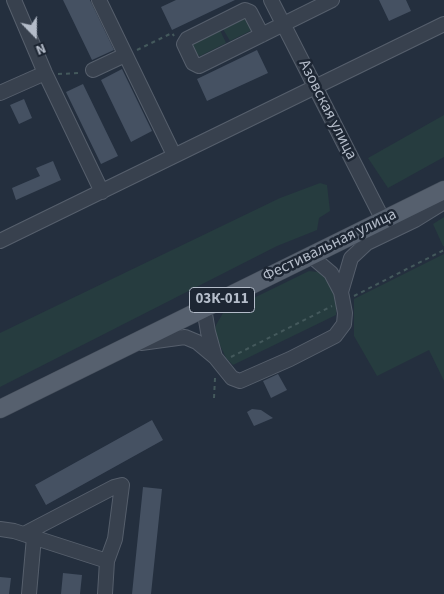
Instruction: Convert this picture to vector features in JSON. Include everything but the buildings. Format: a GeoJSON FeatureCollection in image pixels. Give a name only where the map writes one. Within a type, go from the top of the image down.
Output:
{"type":"FeatureCollection","features":[{"type":"Feature","properties":{"kind":"main road","name":"Фестивальная улица"},"geometry":{"type":"LineString","coordinates":[[0,409],[444,190]]}},
{"type":"Feature","properties":{"kind":"street"},"geometry":{"type":"LineString","coordinates":[[14,0],[45,73],[102,192]]}},
{"type":"Feature","properties":{"kind":"street"},"geometry":{"type":"LineString","coordinates":[[99,0],[174,155]]}},
{"type":"Feature","properties":{"kind":"street","name":"Азовская улица"},"geometry":{"type":"LineString","coordinates":[[270,0],[383,220]]}},
{"type":"Feature","properties":{"kind":"street"},"geometry":{"type":"LineString","coordinates":[[262,34],[250,12],[245,10],[187,39],[184,44],[193,63],[199,66],[332,0]]}},
{"type":"Feature","properties":{"kind":"street"},"geometry":{"type":"LineString","coordinates":[[0,241],[444,24]]}},
{"type":"Feature","properties":{"kind":"street"},"geometry":{"type":"LineString","coordinates":[[92,70],[125,55]]}},
{"type":"Feature","properties":{"kind":"street"},"geometry":{"type":"LineString","coordinates":[[0,93],[45,73]]}},
{"type":"Feature","properties":{"kind":"street"},"geometry":{"type":"LineString","coordinates":[[132,344],[185,337],[197,342],[217,360],[232,378],[240,381],[290,359],[335,336],[344,324],[342,296],[351,258],[367,243],[415,220],[444,202]]}},
{"type":"Feature","properties":{"kind":"street"},"geometry":{"type":"LineString","coordinates":[[311,256],[331,272],[342,296]]}},
{"type":"Feature","properties":{"kind":"street"},"geometry":{"type":"LineString","coordinates":[[204,308],[208,332],[217,360]]}},
{"type":"Feature","properties":{"kind":"street"},"geometry":{"type":"LineString","coordinates":[[29,535],[114,487],[122,485],[115,539],[107,561],[105,594]]}},
{"type":"Feature","properties":{"kind":"street"},"geometry":{"type":"LineString","coordinates":[[0,529],[29,535],[107,561]]}},
{"type":"Feature","properties":{"kind":"street"},"geometry":{"type":"LineString","coordinates":[[29,535],[29,594]]}},
{"type":"Feature","properties":{"kind":"path"},"geometry":{"type":"LineString","coordinates":[[125,55],[172,33],[176,40],[185,42]]}},
{"type":"Feature","properties":{"kind":"path"},"geometry":{"type":"LineString","coordinates":[[45,73],[74,74],[92,70]]}},
{"type":"Feature","properties":{"kind":"path"},"geometry":{"type":"LineString","coordinates":[[214,398],[217,360],[342,296],[444,250]]}},
{"type":"Feature","properties":{"kind":"green space"},"geometry":{"type":"Polygon","coordinates":[[[246,18],[252,30],[230,41],[223,29],[246,18]]]}},
{"type":"Feature","properties":{"kind":"green space"},"geometry":{"type":"Polygon","coordinates":[[[220,30],[226,43],[200,56],[194,53],[192,48],[194,43],[220,30]]]}},
{"type":"Feature","properties":{"kind":"green space"},"geometry":{"type":"Polygon","coordinates":[[[444,115],[444,157],[388,188],[368,158],[444,115]]]}},
{"type":"Feature","properties":{"kind":"green space"},"geometry":{"type":"Polygon","coordinates":[[[320,183],[327,185],[330,211],[319,218],[317,230],[277,246],[0,387],[0,333],[280,198],[320,183]]]}},
{"type":"Feature","properties":{"kind":"green space"},"geometry":{"type":"Polygon","coordinates":[[[444,217],[444,246],[443,246],[433,224],[444,217]]]}},
{"type":"Feature","properties":{"kind":"green space"},"geometry":{"type":"Polygon","coordinates":[[[444,254],[444,381],[429,350],[377,376],[354,336],[354,299],[444,254]]]}},
{"type":"Feature","properties":{"kind":"green space"},"geometry":{"type":"Polygon","coordinates":[[[309,271],[318,272],[330,282],[335,292],[336,315],[233,365],[226,358],[214,332],[223,313],[309,271]]]}}]}
